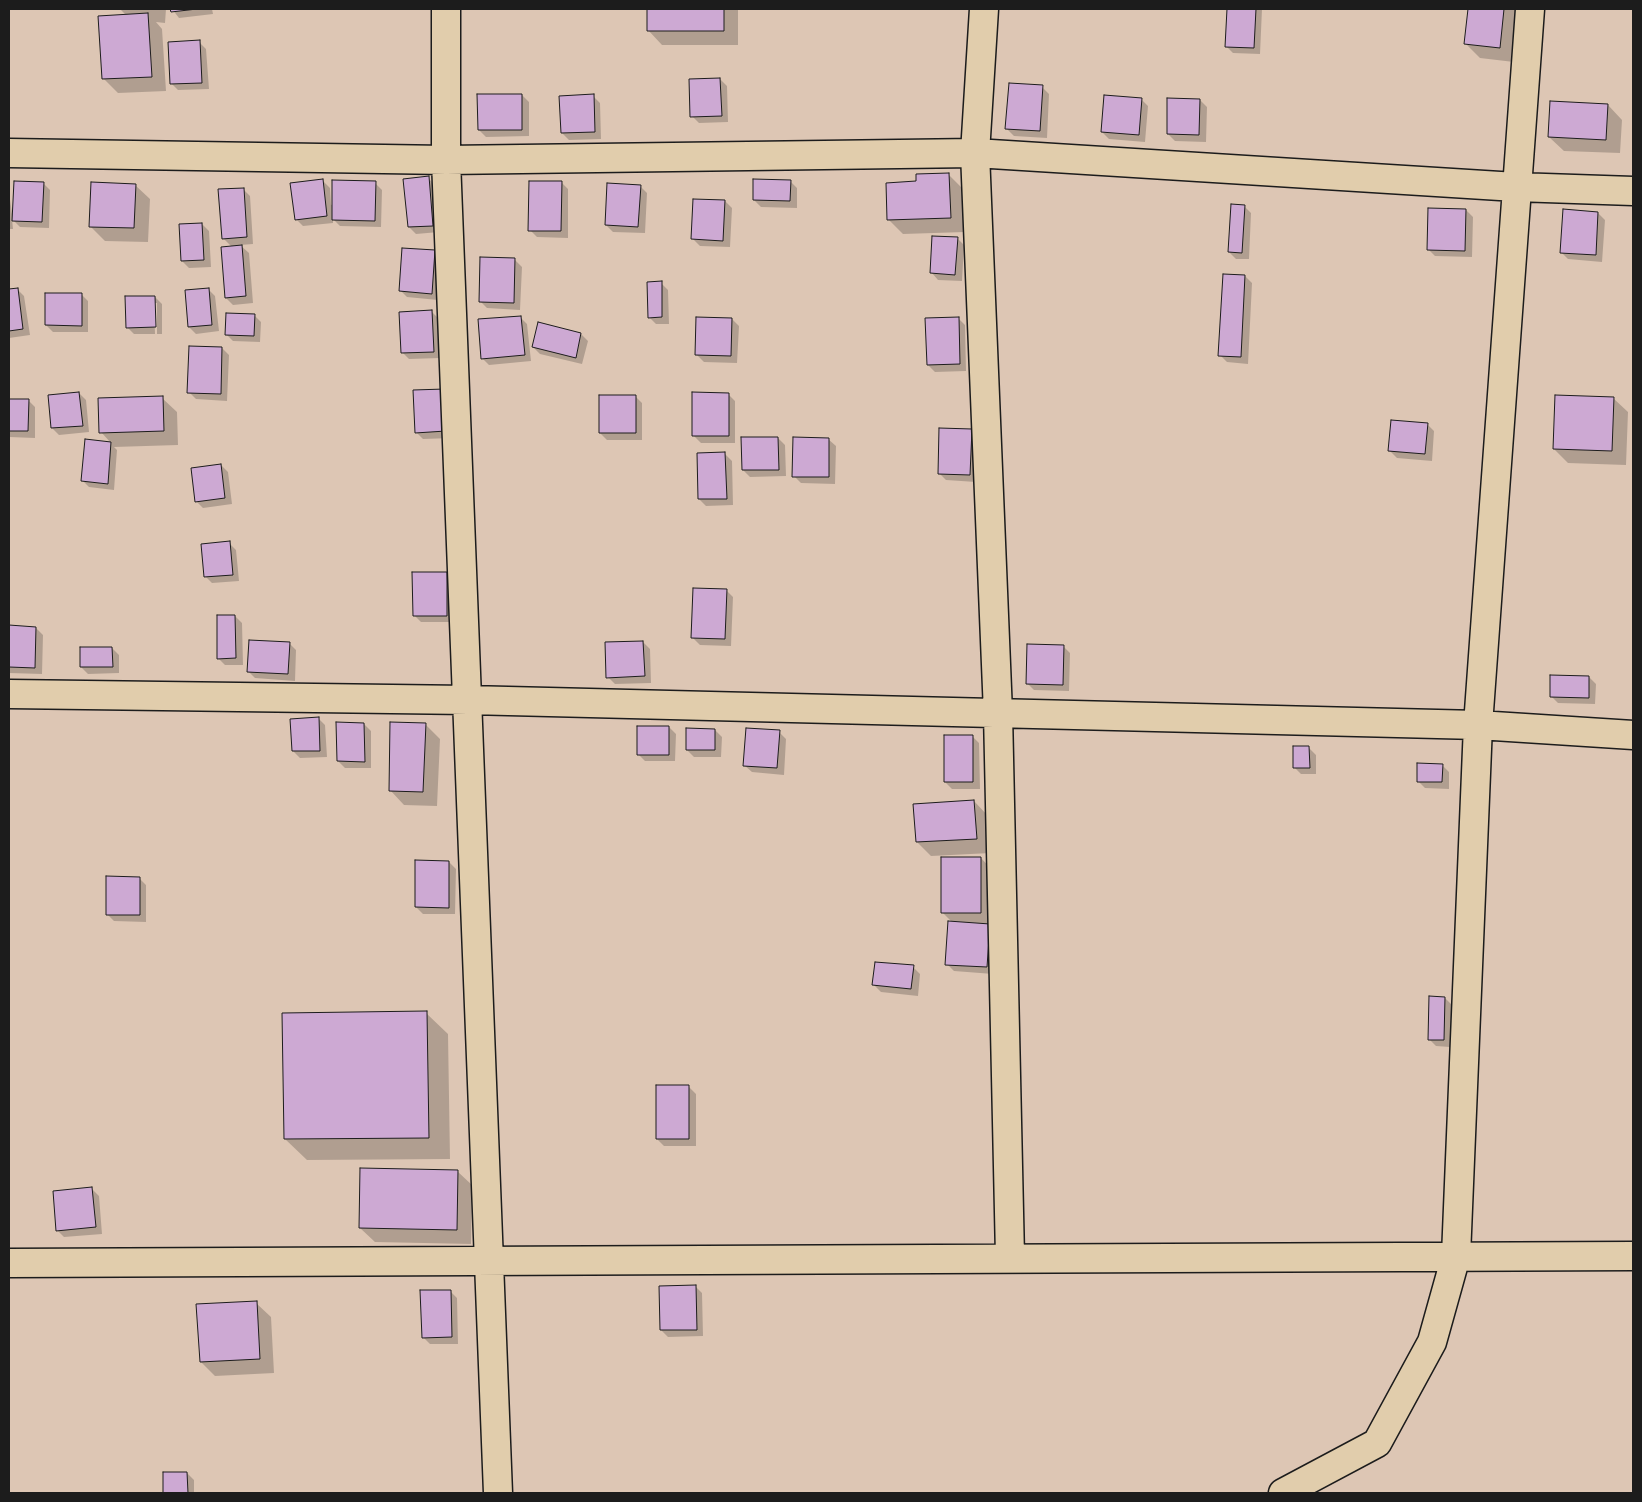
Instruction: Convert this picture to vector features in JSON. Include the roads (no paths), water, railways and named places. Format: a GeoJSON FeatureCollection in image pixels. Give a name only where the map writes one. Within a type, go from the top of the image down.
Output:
{"type":"FeatureCollection","features":[{"type":"Feature","properties":{"kind":"street"},"geometry":{"type":"LineString","coordinates":[[446,9],[446,160],[498,1493]]}},
{"type":"Feature","properties":{"kind":"street"},"geometry":{"type":"LineString","coordinates":[[984,9],[975,153],[998,713],[1010,1257]]}},
{"type":"Feature","properties":{"kind":"street"},"geometry":{"type":"LineString","coordinates":[[1283,1493],[1377,1443],[1432,1342],[1456,1256],[1478,725],[1530,9]]}},
{"type":"Feature","properties":{"kind":"street"},"geometry":{"type":"LineString","coordinates":[[9,153],[446,160],[975,153],[1516,187],[1633,191]]}},
{"type":"Feature","properties":{"kind":"street"},"geometry":{"type":"LineString","coordinates":[[9,694],[468,700],[1478,725],[1633,735]]}},
{"type":"Feature","properties":{"kind":"street"},"geometry":{"type":"LineString","coordinates":[[9,1263],[1010,1257],[1633,1256]]}}]}
